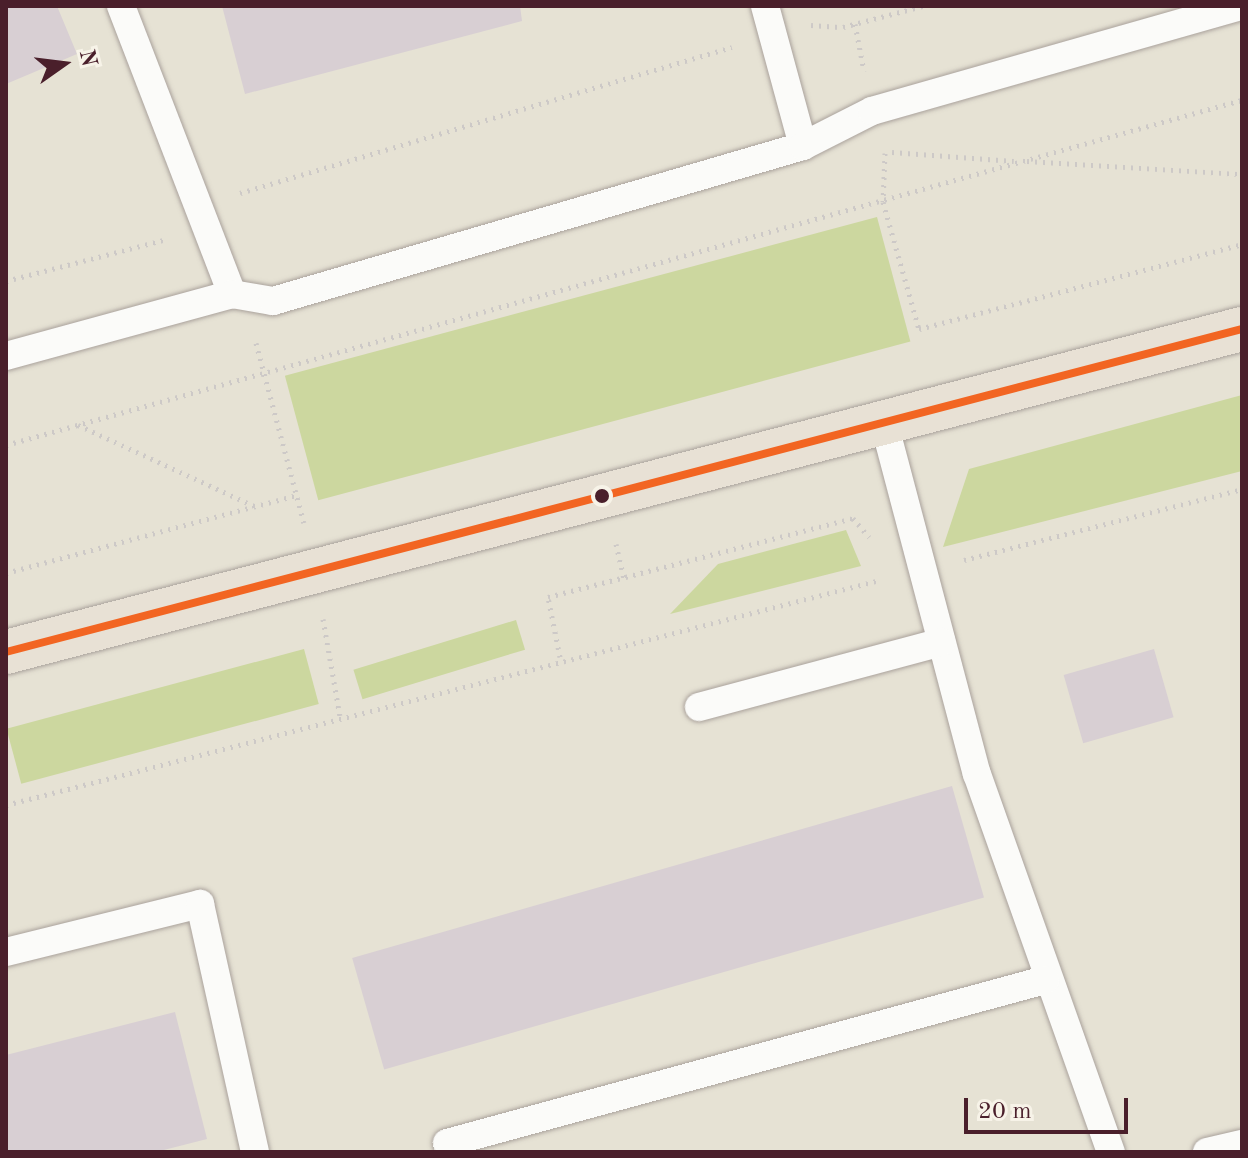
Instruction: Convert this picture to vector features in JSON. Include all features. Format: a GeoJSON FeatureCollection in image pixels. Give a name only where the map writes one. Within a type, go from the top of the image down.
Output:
{"type":"FeatureCollection","features":[{"type":"Feature","properties":{"kind":"main road"},"geometry":{"type":"LineString","coordinates":[[6,652],[1242,329]]}},
{"type":"Feature","properties":{"kind":"lane"},"geometry":{"type":"LineString","coordinates":[[121,6],[232,294]]}},
{"type":"Feature","properties":{"kind":"lane"},"geometry":{"type":"LineString","coordinates":[[765,6],[803,146]]}},
{"type":"Feature","properties":{"kind":"lane"},"geometry":{"type":"LineString","coordinates":[[6,356],[232,294],[273,301],[803,146],[872,111],[1240,6]]}},
{"type":"Feature","properties":{"kind":"lane"},"geometry":{"type":"LineString","coordinates":[[884,423],[941,642],[1045,980],[1111,1152]]}},
{"type":"Feature","properties":{"kind":"lane"},"geometry":{"type":"LineString","coordinates":[[699,707],[941,642]]}},
{"type":"Feature","properties":{"kind":"lane"},"geometry":{"type":"LineString","coordinates":[[6,952],[200,904],[255,1152]]}},
{"type":"Feature","properties":{"kind":"lane"},"geometry":{"type":"LineString","coordinates":[[447,1143],[1045,980]]}},
{"type":"Feature","properties":{"kind":"lane"},"geometry":{"type":"LineString","coordinates":[[1207,1152],[1242,1144]]}},
{"type":"Feature","properties":{"kind":"path"},"geometry":{"type":"LineString","coordinates":[[6,281],[207,229],[237,193],[821,22],[855,24],[923,6]]}},
{"type":"Feature","properties":{"kind":"path"},"geometry":{"type":"LineString","coordinates":[[855,24],[872,111],[885,152],[883,202],[919,329],[1242,244]]}},
{"type":"Feature","properties":{"kind":"path"},"geometry":{"type":"LineString","coordinates":[[6,445],[1242,100]]}},
{"type":"Feature","properties":{"kind":"path"},"geometry":{"type":"LineString","coordinates":[[885,152],[1242,174]]}},
{"type":"Feature","properties":{"kind":"path"},"geometry":{"type":"LineString","coordinates":[[77,425],[254,506]]}},
{"type":"Feature","properties":{"kind":"path"},"geometry":{"type":"LineString","coordinates":[[6,805],[560,657],[921,571],[1242,489]]}},
{"type":"Feature","properties":{"kind":"path"},"geometry":{"type":"LineString","coordinates":[[6,573],[297,495]]}},
{"type":"Feature","properties":{"kind":"path"},"geometry":{"type":"LineString","coordinates":[[560,657],[548,597],[853,518],[875,545]]}},
{"type":"Feature","properties":{"kind":"path"},"geometry":{"type":"LineString","coordinates":[[881,568],[884,579]]}},
{"type":"Feature","properties":{"kind":"green space"},"geometry":{"type":"Polygon","coordinates":[[[877,217],[910,342],[318,500],[285,376],[877,217]]]}},
{"type":"Feature","properties":{"kind":"green space"},"geometry":{"type":"Polygon","coordinates":[[[1242,395],[1242,471],[943,547],[969,469],[1242,395]]]}},
{"type":"Feature","properties":{"kind":"green space"},"geometry":{"type":"Polygon","coordinates":[[[846,530],[861,566],[670,614],[718,564],[846,530]]]}},
{"type":"Feature","properties":{"kind":"green space"},"geometry":{"type":"Polygon","coordinates":[[[516,620],[525,650],[362,699],[353,670],[516,620]]]}},
{"type":"Feature","properties":{"kind":"green space"},"geometry":{"type":"Polygon","coordinates":[[[304,649],[319,704],[21,784],[6,729],[304,649]]]}},
{"type":"Feature","properties":{"kind":"building"},"geometry":{"type":"Polygon","coordinates":[[[6,6],[57,6],[77,54],[6,84],[6,6]]]}},
{"type":"Feature","properties":{"kind":"building"},"geometry":{"type":"Polygon","coordinates":[[[222,6],[520,6],[522,21],[245,94],[222,6]]]}},
{"type":"Feature","properties":{"kind":"building"},"geometry":{"type":"Polygon","coordinates":[[[1154,649],[1174,717],[1083,743],[1064,675],[1154,649]]]}},
{"type":"Feature","properties":{"kind":"building"},"geometry":{"type":"Polygon","coordinates":[[[952,786],[984,898],[384,1070],[352,958],[952,786]]]}},
{"type":"Feature","properties":{"kind":"building"},"geometry":{"type":"Polygon","coordinates":[[[175,1012],[207,1139],[156,1152],[6,1152],[6,1055],[175,1012]]]}},
{"type":"Feature","properties":{"kind":"transit line"},"geometry":{"type":"LineString","coordinates":[[6,652],[1242,329]]}}]}
